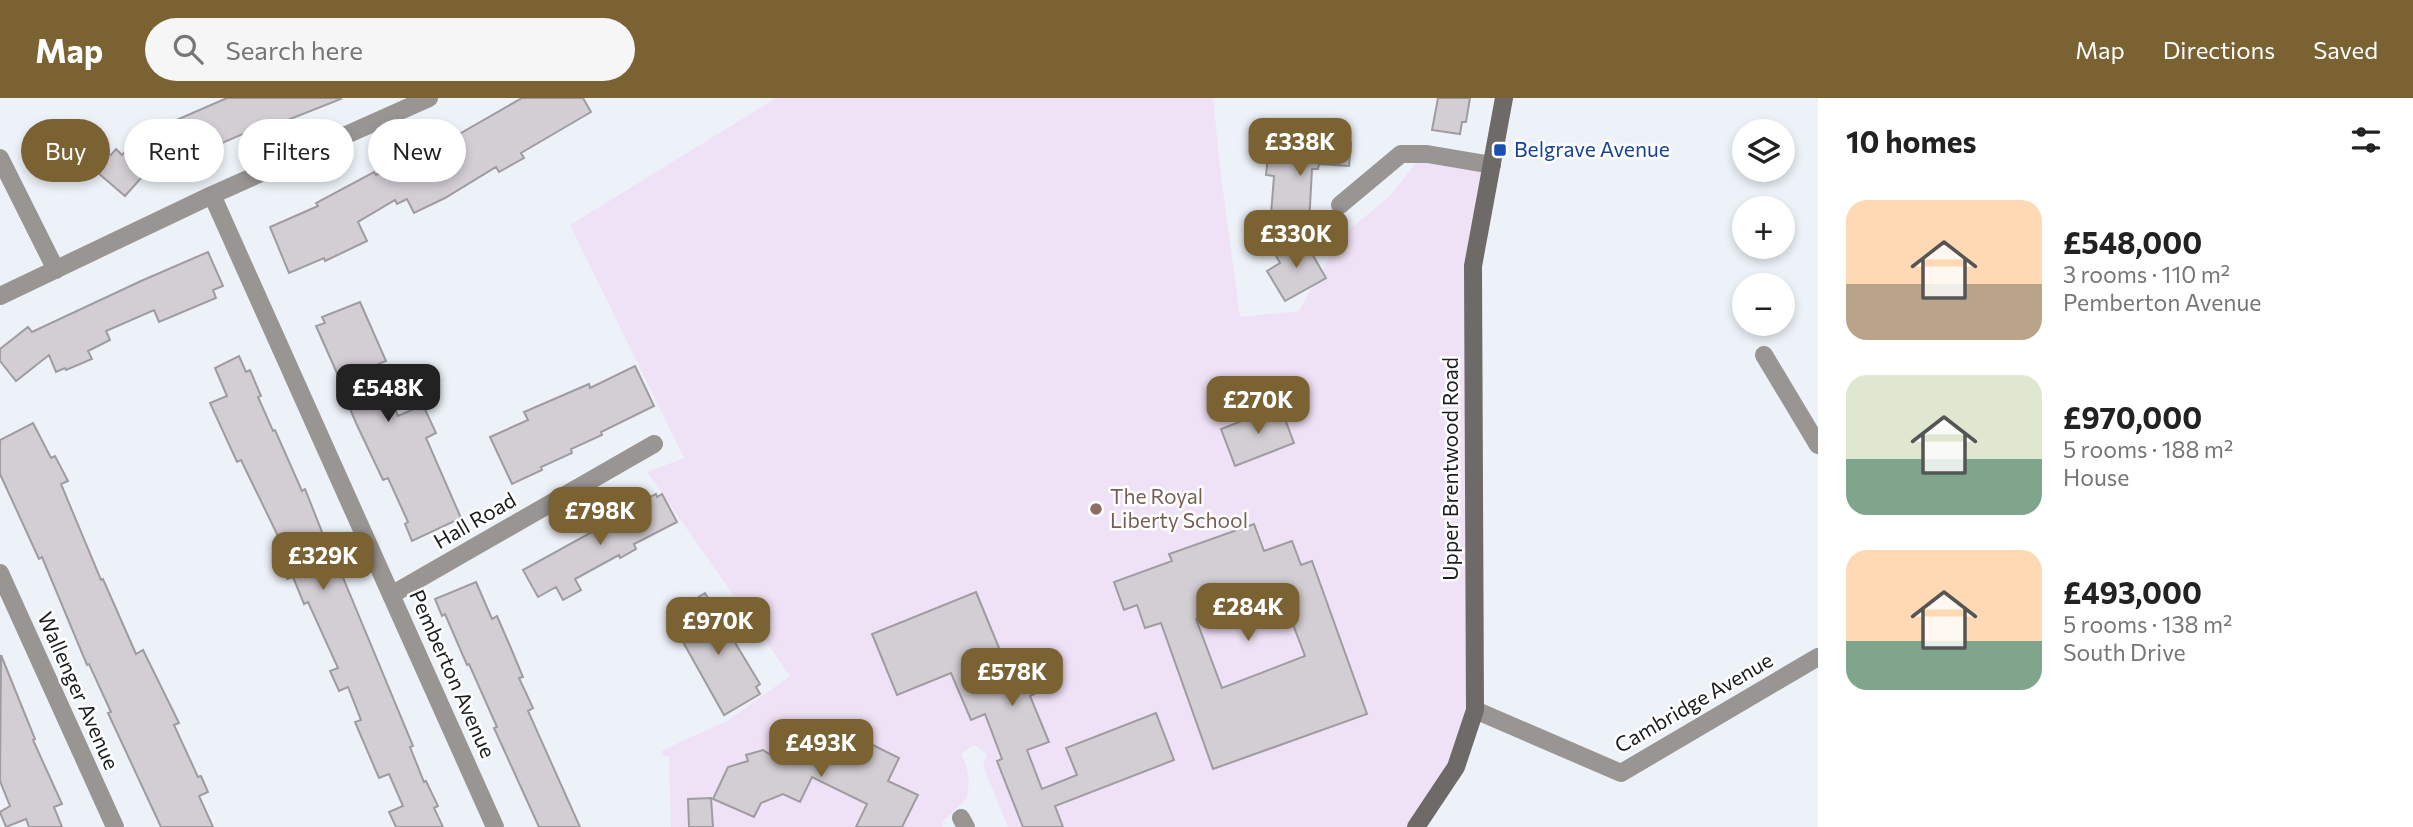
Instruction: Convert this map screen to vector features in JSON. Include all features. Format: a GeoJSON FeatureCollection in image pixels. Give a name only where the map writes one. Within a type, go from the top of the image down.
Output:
{"type":"FeatureCollection","features":[{"type":"Feature","properties":{"kind":"street"},"geometry":{"type":"LineString","coordinates":[[0,296],[212,195],[429,98]]}},
{"type":"Feature","properties":{"kind":"street","name":"Upper Brentwood Road"},"geometry":{"type":"LineString","coordinates":[[1416,827],[1456,766],[1475,710],[1473,266],[1504,98]]}},
{"type":"Feature","properties":{"kind":"street"},"geometry":{"type":"LineString","coordinates":[[1340,205],[1401,154],[1427,154],[1492,164]]}},
{"type":"Feature","properties":{"kind":"street"},"geometry":{"type":"LineString","coordinates":[[0,158],[56,270]]}},
{"type":"Feature","properties":{"kind":"street","name":"Pemberton Avenue"},"geometry":{"type":"LineString","coordinates":[[212,195],[495,827]]}},
{"type":"Feature","properties":{"kind":"street"},"geometry":{"type":"LineString","coordinates":[[1764,355],[1818,445]]}},
{"type":"Feature","properties":{"kind":"street","name":"Hall Road"},"geometry":{"type":"LineString","coordinates":[[391,595],[654,444]]}},
{"type":"Feature","properties":{"kind":"street","name":"Wallenger Avenue"},"geometry":{"type":"LineString","coordinates":[[0,573],[115,827]]}},
{"type":"Feature","properties":{"kind":"street","name":"Cambridge Avenue"},"geometry":{"type":"LineString","coordinates":[[1475,710],[1621,772],[1818,657]]}},
{"type":"Feature","properties":{"kind":"shaded area","name":"The Royal Liberty School"},"geometry":{"type":"Polygon","coordinates":[[[776,98],[1213,98],[1240,317],[1299,311],[1340,237],[1390,196],[1418,160],[1492,165],[1473,266],[1475,710],[1416,827],[1008,827],[983,766],[987,754],[974,745],[961,754],[969,782],[967,798],[942,822],[943,827],[671,827],[669,756],[664,757],[661,751],[727,721],[790,676],[647,472],[684,458],[570,225],[776,98]]]}},
{"type":"Feature","properties":{"kind":"building"},"geometry":{"type":"Polygon","coordinates":[[[227,98],[341,99],[290,119],[238,119],[238,136],[224,142],[224,119],[179,119],[227,98]]]}},
{"type":"Feature","properties":{"kind":"building"},"geometry":{"type":"Polygon","coordinates":[[[522,98],[583,98],[591,112],[521,153],[524,158],[499,172],[496,167],[414,213],[407,199],[397,204],[395,200],[358,222],[367,241],[325,261],[324,258],[289,273],[270,227],[318,206],[316,203],[368,175],[368,182],[466,182],[466,130],[522,98]]]}},
{"type":"Feature","properties":{"kind":"building"},"geometry":{"type":"Polygon","coordinates":[[[1438,98],[1470,98],[1466,122],[1462,122],[1460,134],[1432,130],[1438,98]]]}},
{"type":"Feature","properties":{"kind":"building"},"geometry":{"type":"Polygon","coordinates":[[[1295,138],[1351,143],[1349,166],[1319,164],[1318,169],[1312,169],[1309,224],[1294,222],[1298,230],[1270,227],[1274,176],[1266,175],[1268,156],[1280,157],[1281,149],[1294,150],[1295,138]]]}},
{"type":"Feature","properties":{"kind":"building"},"geometry":{"type":"Polygon","coordinates":[[[116,149],[122,155],[124,153],[124,182],[137,182],[125,196],[109,182],[110,154],[116,149]]]}},
{"type":"Feature","properties":{"kind":"building"},"geometry":{"type":"Polygon","coordinates":[[[1303,238],[1326,278],[1285,301],[1267,271],[1280,263],[1275,254],[1303,238]]]}},
{"type":"Feature","properties":{"kind":"building"},"geometry":{"type":"Polygon","coordinates":[[[208,252],[223,286],[213,290],[216,298],[159,322],[154,310],[106,331],[110,340],[88,351],[92,359],[66,370],[65,368],[56,372],[49,355],[16,381],[0,361],[0,349],[28,327],[32,332],[208,252]]]}},
{"type":"Feature","properties":{"kind":"building"},"geometry":{"type":"Polygon","coordinates":[[[360,302],[386,361],[378,364],[398,416],[423,405],[436,433],[426,438],[461,518],[412,541],[405,524],[408,522],[388,478],[383,480],[356,423],[316,326],[325,323],[322,317],[360,302]]]}},
{"type":"Feature","properties":{"kind":"building"},"geometry":{"type":"Polygon","coordinates":[[[239,356],[246,372],[250,370],[261,396],[258,397],[302,491],[305,489],[328,547],[332,545],[413,746],[410,747],[424,782],[426,781],[438,806],[434,808],[443,827],[396,827],[389,812],[403,806],[389,774],[379,778],[355,722],[361,720],[348,687],[339,691],[330,671],[338,668],[308,602],[304,604],[293,577],[287,579],[278,558],[286,555],[276,532],[241,460],[237,462],[210,403],[227,396],[215,368],[239,356]]]}},
{"type":"Feature","properties":{"kind":"building"},"geometry":{"type":"Polygon","coordinates":[[[635,366],[654,406],[601,432],[602,435],[571,449],[572,453],[512,484],[490,437],[528,420],[524,412],[589,384],[590,388],[635,366]]]}},
{"type":"Feature","properties":{"kind":"building"},"geometry":{"type":"Polygon","coordinates":[[[1280,406],[1294,443],[1235,466],[1221,429],[1280,406]]]}},
{"type":"Feature","properties":{"kind":"building"},"geometry":{"type":"Polygon","coordinates":[[[33,423],[51,458],[55,456],[68,481],[61,484],[101,580],[103,579],[136,654],[143,650],[179,723],[174,725],[198,777],[201,776],[208,792],[199,796],[213,827],[161,827],[108,713],[111,712],[89,664],[87,665],[42,557],[39,559],[0,474],[0,440],[33,423]]]}},
{"type":"Feature","properties":{"kind":"building"},"geometry":{"type":"Polygon","coordinates":[[[656,494],[657,497],[662,494],[677,522],[634,544],[636,549],[620,558],[619,555],[575,579],[581,590],[563,600],[556,587],[538,597],[523,570],[618,517],[616,514],[656,494]]]}},
{"type":"Feature","properties":{"kind":"building"},"geometry":{"type":"Polygon","coordinates":[[[1254,524],[1264,551],[1292,541],[1301,565],[1312,561],[1367,714],[1213,769],[1161,623],[1145,628],[1137,605],[1124,610],[1114,582],[1172,561],[1169,554],[1254,524]],[[1279,588],[1196,619],[1222,688],[1305,656],[1279,588]]]}},
{"type":"Feature","properties":{"kind":"building"},"geometry":{"type":"Polygon","coordinates":[[[476,582],[492,619],[497,616],[510,646],[523,677],[519,678],[533,708],[528,711],[580,827],[539,827],[494,728],[497,727],[469,664],[467,665],[445,614],[442,616],[435,599],[476,582]]]}},
{"type":"Feature","properties":{"kind":"building"},"geometry":{"type":"Polygon","coordinates":[[[976,592],[1008,670],[1024,664],[1036,693],[1030,696],[1049,742],[1027,750],[1042,789],[1077,775],[1066,748],[1156,713],[1174,760],[1055,806],[1063,827],[1023,827],[997,761],[1002,759],[985,714],[971,720],[951,673],[897,695],[872,634],[976,592]]]}},
{"type":"Feature","properties":{"kind":"building"},"geometry":{"type":"Polygon","coordinates":[[[705,593],[760,684],[756,687],[760,694],[724,715],[678,633],[695,623],[685,605],[705,593]]]}},
{"type":"Feature","properties":{"kind":"building"},"geometry":{"type":"Polygon","coordinates":[[[1,655],[35,739],[33,740],[62,804],[54,807],[62,827],[29,827],[26,819],[6,827],[0,812],[10,806],[0,781],[1,655]]]}},
{"type":"Feature","properties":{"kind":"building"},"geometry":{"type":"Polygon","coordinates":[[[812,729],[856,750],[861,739],[899,758],[888,781],[918,795],[902,827],[856,827],[867,804],[812,777],[800,802],[783,794],[761,803],[754,817],[713,799],[728,767],[748,761],[746,755],[763,750],[774,757],[784,748],[799,756],[812,729]]]}},
{"type":"Feature","properties":{"kind":"building"},"geometry":{"type":"Polygon","coordinates":[[[711,798],[713,827],[689,827],[688,799],[711,798]]]}},
{"type":"Feature","properties":{"kind":"place","name":"Belgrave Avenue"},"geometry":{"type":"Point","coordinates":[1500,150]}},
{"type":"Feature","properties":{"kind":"place","name":"The Royal Liberty School"},"geometry":{"type":"Point","coordinates":[1096,509]}}]}
